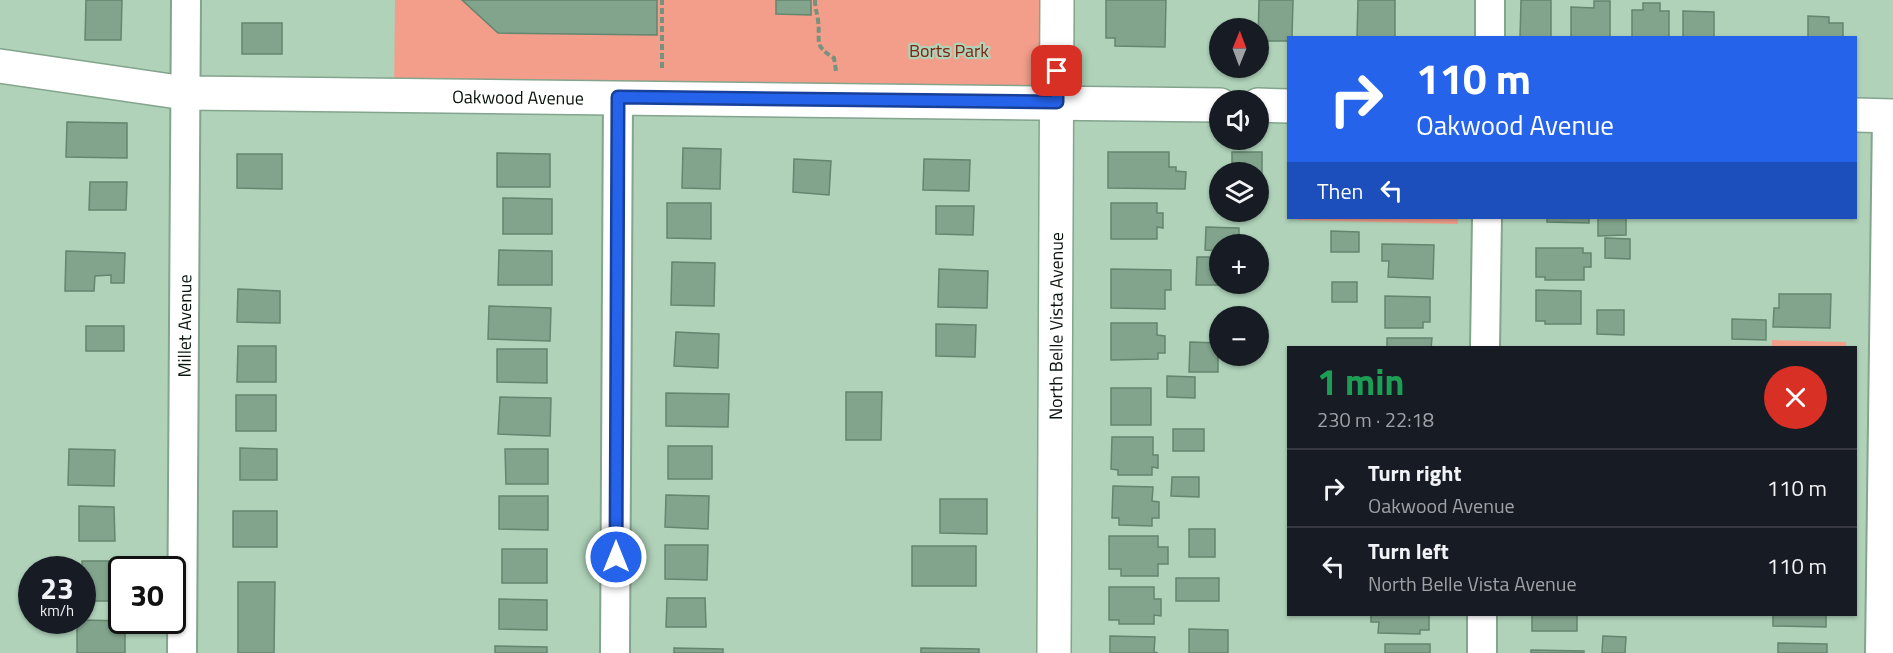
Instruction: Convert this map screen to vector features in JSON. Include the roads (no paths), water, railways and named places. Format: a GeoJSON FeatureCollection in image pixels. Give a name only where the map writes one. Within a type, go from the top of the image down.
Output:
{"type":"FeatureCollection","features":[{"type":"Feature","properties":{"kind":"street","name":"Millet Avenue"},"geometry":{"type":"LineString","coordinates":[[182,653],[186,0]]}},
{"type":"Feature","properties":{"kind":"street","name":"North Belle Vista Avenue"},"geometry":{"type":"LineString","coordinates":[[1054,653],[1057,0]]}},
{"type":"Feature","properties":{"kind":"street"},"geometry":{"type":"LineString","coordinates":[[1490,0],[1490,36]]}},
{"type":"Feature","properties":{"kind":"street","name":"Oakwood Avenue"},"geometry":{"type":"LineString","coordinates":[[0,66],[186,93],[1209,105]]}},
{"type":"Feature","properties":{"kind":"street"},"geometry":{"type":"LineString","coordinates":[[615,653],[618,97]]}},
{"type":"Feature","properties":{"kind":"street"},"geometry":{"type":"LineString","coordinates":[[1269,105],[1287,106]]}},
{"type":"Feature","properties":{"kind":"street"},"geometry":{"type":"LineString","coordinates":[[1857,115],[1890,116],[1880,653]]}},
{"type":"Feature","properties":{"kind":"street"},"geometry":{"type":"LineString","coordinates":[[1485,346],[1487,219]]}},
{"type":"Feature","properties":{"kind":"street"},"geometry":{"type":"LineString","coordinates":[[1482,616],[1482,653]]}},
{"type":"Feature","properties":{"kind":"park label","name":"Borts Park"},"geometry":{"type":"Point","coordinates":[949,50]}}]}
